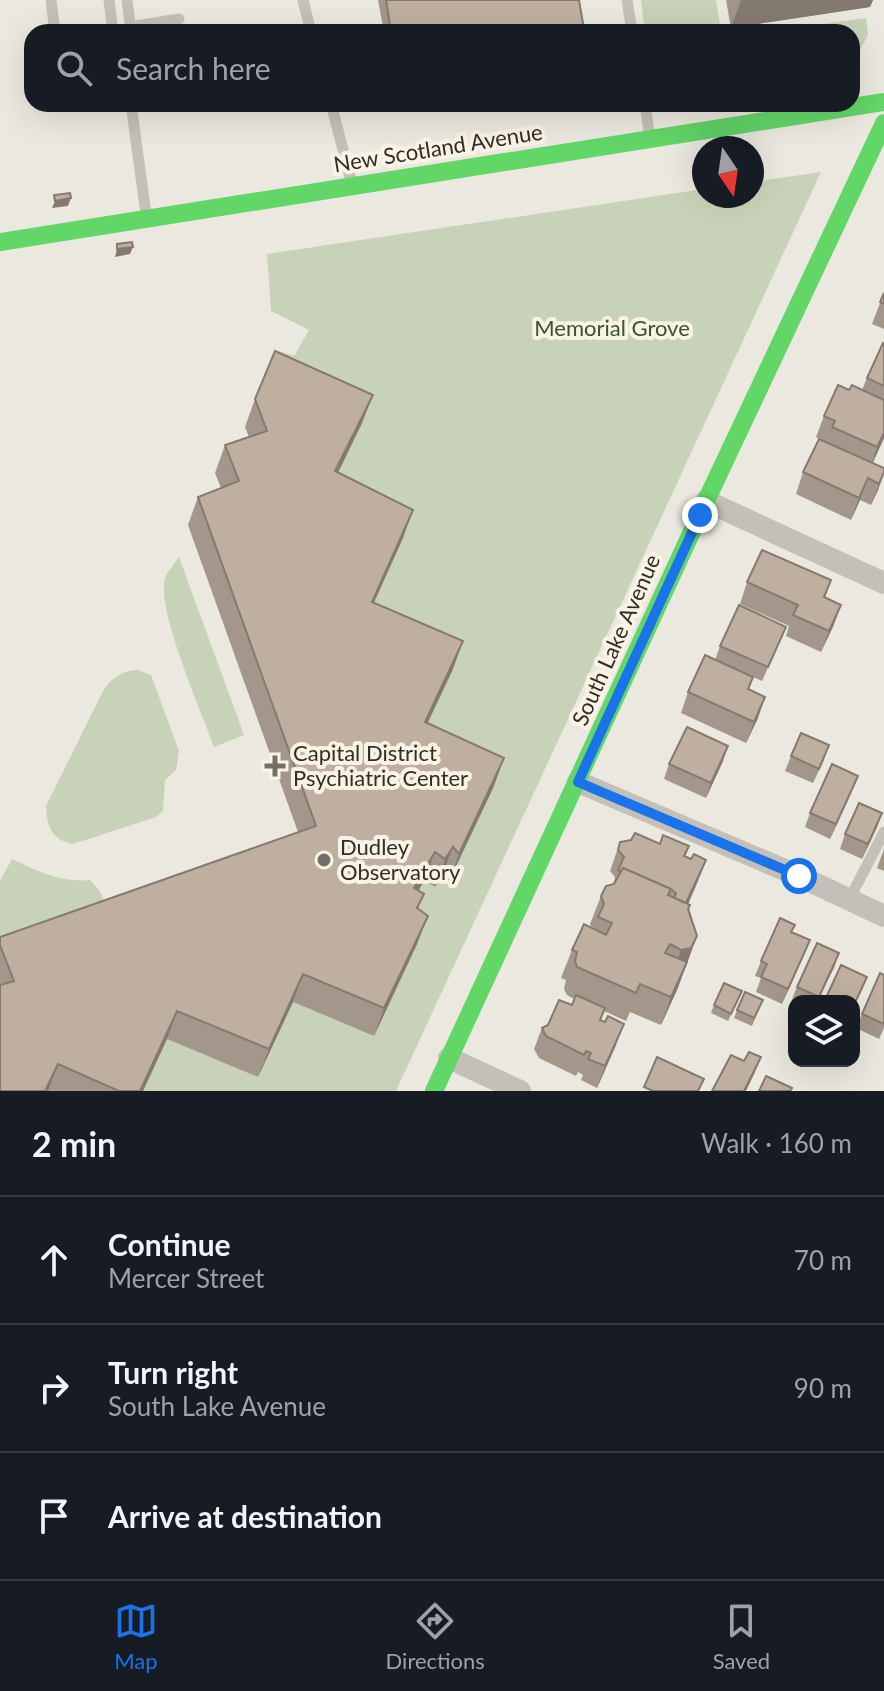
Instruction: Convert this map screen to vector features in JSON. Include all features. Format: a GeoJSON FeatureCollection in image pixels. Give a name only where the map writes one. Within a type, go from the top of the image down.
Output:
{"type":"FeatureCollection","features":[{"type":"Feature","properties":{"kind":"street","name":"New Scotland Avenue"},"geometry":{"type":"LineString","coordinates":[[860,106],[884,102]]}},
{"type":"Feature","properties":{"kind":"street","name":"New Scotland Avenue"},"geometry":{"type":"LineString","coordinates":[[0,242],[821,112]]}},
{"type":"Feature","properties":{"kind":"street","name":"South Lake Avenue"},"geometry":{"type":"LineString","coordinates":[[434,1091],[884,123]]}},
{"type":"Feature","properties":{"kind":"street"},"geometry":{"type":"LineString","coordinates":[[706,501],[884,583]]}},
{"type":"Feature","properties":{"kind":"street"},"geometry":{"type":"LineString","coordinates":[[578,782],[884,916]]}},
{"type":"Feature","properties":{"kind":"street"},"geometry":{"type":"LineString","coordinates":[[449,1058],[520,1091]]}},
{"type":"Feature","properties":{"kind":"lane"},"geometry":{"type":"LineString","coordinates":[[51,0],[54,24]]}},
{"type":"Feature","properties":{"kind":"lane"},"geometry":{"type":"LineString","coordinates":[[109,0],[112,24]]}},
{"type":"Feature","properties":{"kind":"lane"},"geometry":{"type":"LineString","coordinates":[[127,0],[129,24]]}},
{"type":"Feature","properties":{"kind":"lane"},"geometry":{"type":"LineString","coordinates":[[303,0],[309,24]]}},
{"type":"Feature","properties":{"kind":"lane"},"geometry":{"type":"LineString","coordinates":[[627,0],[631,24]]}},
{"type":"Feature","properties":{"kind":"lane"},"geometry":{"type":"LineString","coordinates":[[154,24],[179,19]]}},
{"type":"Feature","properties":{"kind":"lane"},"geometry":{"type":"LineString","coordinates":[[132,112],[146,218]]}},
{"type":"Feature","properties":{"kind":"lane"},"geometry":{"type":"LineString","coordinates":[[333,112],[353,186]]}},
{"type":"Feature","properties":{"kind":"lane"},"geometry":{"type":"LineString","coordinates":[[646,112],[650,139]]}},
{"type":"Feature","properties":{"kind":"lane"},"geometry":{"type":"LineString","coordinates":[[849,900],[884,832]]}},
{"type":"Feature","properties":{"kind":"green space"},"geometry":{"type":"Polygon","coordinates":[[[641,0],[716,0],[720,24],[644,24],[641,0]]]}},
{"type":"Feature","properties":{"kind":"green space"},"geometry":{"type":"Polygon","coordinates":[[[866,18],[868,35],[860,50],[860,24],[822,24],[866,18]]]}},
{"type":"Feature","properties":{"kind":"green space","name":"Memorial Grove"},"geometry":{"type":"Polygon","coordinates":[[[821,172],[396,1091],[143,1091],[167,1039],[258,1077],[293,1002],[374,1036],[404,916],[425,880],[442,875],[449,881],[415,750],[361,630],[325,499],[265,379],[279,351],[294,356],[309,330],[271,311],[267,254],[692,191],[692,208],[764,208],[764,180],[821,172]]]}},
{"type":"Feature","properties":{"kind":"green space"},"geometry":{"type":"Polygon","coordinates":[[[179,557],[244,735],[214,747],[167,613],[165,578],[179,557]]]}},
{"type":"Feature","properties":{"kind":"green space"},"geometry":{"type":"Polygon","coordinates":[[[137,670],[151,675],[179,751],[176,770],[165,780],[163,811],[156,817],[73,844],[66,842],[52,831],[46,806],[104,689],[118,675],[137,670]]]}},
{"type":"Feature","properties":{"kind":"green space"},"geometry":{"type":"Polygon","coordinates":[[[12,859],[59,878],[90,880],[106,905],[0,945],[0,881],[12,859]]]}},
{"type":"Feature","properties":{"kind":"building"},"geometry":{"type":"Polygon","coordinates":[[[386,0],[579,0],[583,24],[390,24],[386,0]]]}},
{"type":"Feature","properties":{"kind":"building"},"geometry":{"type":"Polygon","coordinates":[[[70,193],[71,198],[55,201],[54,195],[70,193]]]}},
{"type":"Feature","properties":{"kind":"building"},"geometry":{"type":"Polygon","coordinates":[[[132,242],[133,247],[117,249],[117,244],[132,242]]]}},
{"type":"Feature","properties":{"kind":"building"},"geometry":{"type":"Polygon","coordinates":[[[884,344],[884,386],[867,378],[884,344]]]}},
{"type":"Feature","properties":{"kind":"building","name":"Capital District Psychiatric Center"},"geometry":{"type":"Polygon","coordinates":[[[275,351],[373,395],[335,471],[413,510],[372,602],[463,641],[425,722],[504,758],[459,854],[453,847],[445,859],[435,852],[414,888],[424,894],[417,908],[428,916],[384,1008],[303,974],[269,1049],[177,1011],[140,1091],[119,1091],[58,1064],[45,1091],[0,1091],[0,985],[14,981],[0,945],[0,937],[316,826],[198,497],[239,481],[225,445],[267,431],[255,399],[275,351]]]}},
{"type":"Feature","properties":{"kind":"building"},"geometry":{"type":"Polygon","coordinates":[[[838,385],[849,390],[852,385],[884,400],[884,433],[877,447],[832,427],[835,421],[824,416],[838,385]]]}},
{"type":"Feature","properties":{"kind":"building"},"geometry":{"type":"Polygon","coordinates":[[[819,439],[884,468],[879,484],[868,478],[859,498],[803,472],[819,439]]]}},
{"type":"Feature","properties":{"kind":"building"},"geometry":{"type":"Polygon","coordinates":[[[762,550],[831,580],[824,597],[841,605],[829,631],[793,615],[798,605],[747,582],[762,550]]]}},
{"type":"Feature","properties":{"kind":"building"},"geometry":{"type":"Polygon","coordinates":[[[739,605],[786,627],[768,667],[720,646],[739,605]]]}},
{"type":"Feature","properties":{"kind":"building"},"geometry":{"type":"Polygon","coordinates":[[[705,655],[753,677],[748,689],[765,697],[754,722],[688,692],[705,655]]]}},
{"type":"Feature","properties":{"kind":"building"},"geometry":{"type":"Polygon","coordinates":[[[687,727],[728,746],[711,783],[669,764],[687,727]]]}},
{"type":"Feature","properties":{"kind":"building"},"geometry":{"type":"Polygon","coordinates":[[[801,733],[829,745],[819,769],[791,756],[801,733]]]}},
{"type":"Feature","properties":{"kind":"building"},"geometry":{"type":"Polygon","coordinates":[[[832,764],[858,776],[836,824],[810,813],[832,764]]]}},
{"type":"Feature","properties":{"kind":"building"},"geometry":{"type":"Polygon","coordinates":[[[859,803],[882,813],[868,844],[845,834],[859,803]]]}},
{"type":"Feature","properties":{"kind":"building"},"geometry":{"type":"Polygon","coordinates":[[[635,833],[660,844],[663,835],[689,846],[684,856],[691,859],[694,854],[706,860],[686,903],[674,898],[676,893],[671,889],[623,868],[618,870],[624,857],[618,850],[620,842],[631,840],[635,833]]]}},
{"type":"Feature","properties":{"kind":"building"},"geometry":{"type":"Polygon","coordinates":[[[623,868],[671,889],[668,895],[690,905],[688,909],[697,936],[691,948],[681,950],[670,944],[665,953],[687,962],[671,997],[640,984],[636,993],[577,967],[577,952],[572,950],[584,924],[606,935],[612,923],[598,917],[604,904],[601,896],[606,886],[614,884],[623,868]]]}},
{"type":"Feature","properties":{"kind":"building"},"geometry":{"type":"Polygon","coordinates":[[[780,918],[795,925],[791,932],[810,940],[788,989],[761,977],[767,964],[761,961],[780,918]]]}},
{"type":"Feature","properties":{"kind":"building"},"geometry":{"type":"Polygon","coordinates":[[[817,943],[839,953],[820,995],[797,987],[817,943]]]}},
{"type":"Feature","properties":{"kind":"building"},"geometry":{"type":"Polygon","coordinates":[[[841,965],[867,977],[859,995],[827,995],[841,965]]]}},
{"type":"Feature","properties":{"kind":"building"},"geometry":{"type":"Polygon","coordinates":[[[880,973],[884,975],[884,1024],[862,1014],[880,973]]]}},
{"type":"Feature","properties":{"kind":"building"},"geometry":{"type":"Polygon","coordinates":[[[724,983],[742,991],[731,1014],[714,1005],[724,983]]]}},
{"type":"Feature","properties":{"kind":"building"},"geometry":{"type":"Polygon","coordinates":[[[745,992],[763,1000],[754,1018],[737,1010],[745,992]]]}},
{"type":"Feature","properties":{"kind":"building"},"geometry":{"type":"Polygon","coordinates":[[[576,995],[605,1008],[600,1020],[605,1022],[608,1016],[624,1024],[605,1066],[588,1059],[591,1053],[586,1051],[584,1055],[546,1036],[542,1028],[548,1025],[559,1000],[572,1005],[576,995]]]}},
{"type":"Feature","properties":{"kind":"building"},"geometry":{"type":"Polygon","coordinates":[[[749,1052],[761,1057],[744,1091],[712,1091],[731,1055],[744,1061],[749,1052]]]}},
{"type":"Feature","properties":{"kind":"building"},"geometry":{"type":"Polygon","coordinates":[[[657,1057],[704,1079],[698,1091],[653,1091],[644,1087],[657,1057]]]}},
{"type":"Feature","properties":{"kind":"building"},"geometry":{"type":"Polygon","coordinates":[[[766,1076],[792,1088],[790,1091],[759,1091],[766,1076]]]}},
{"type":"Feature","properties":{"kind":"traffic: fast"},"geometry":{"type":"LineString","coordinates":[[860,106],[884,102]]}},
{"type":"Feature","properties":{"kind":"traffic: fast"},"geometry":{"type":"LineString","coordinates":[[0,242],[821,112]]}},
{"type":"Feature","properties":{"kind":"traffic: fast"},"geometry":{"type":"LineString","coordinates":[[434,1091],[884,123]]}},
{"type":"Feature","properties":{"kind":"place","name":"Capital District Psychiatric Center"},"geometry":{"type":"Point","coordinates":[275,766]}},
{"type":"Feature","properties":{"kind":"place","name":"Dudley Observatory"},"geometry":{"type":"Point","coordinates":[324,860]}},
{"type":"Feature","properties":{"kind":"route"},"geometry":{"type":"LineString","coordinates":[[700,515],[578,782],[799,876]]}}]}
